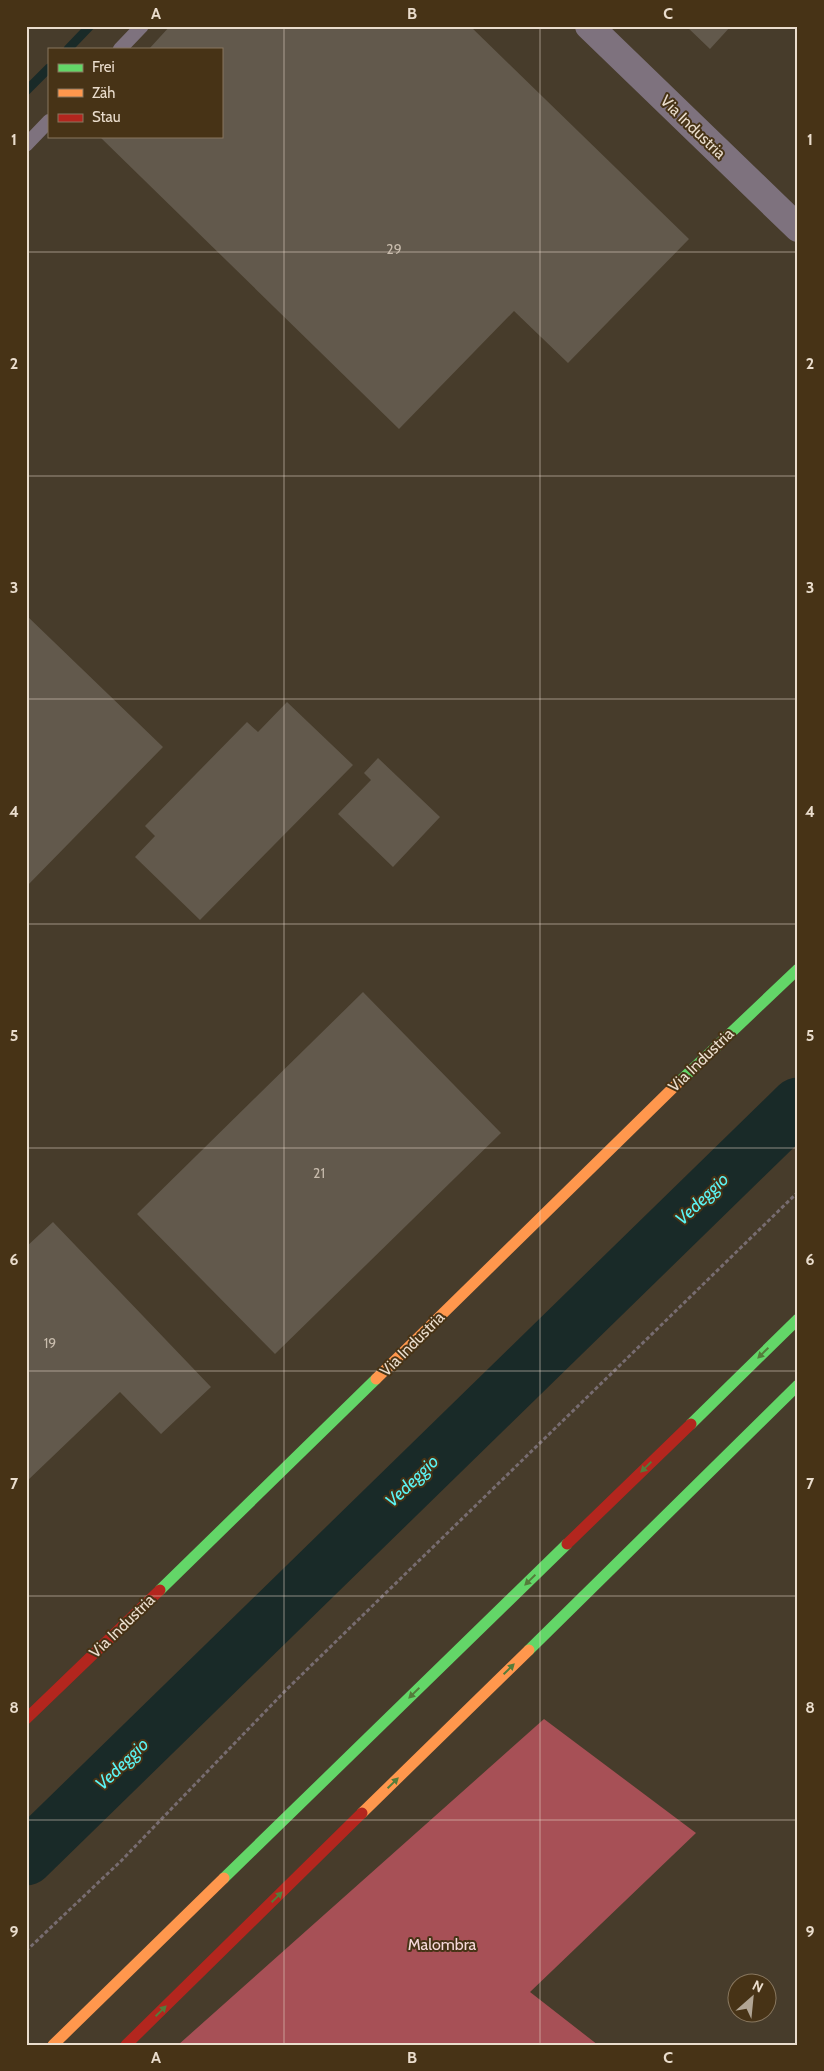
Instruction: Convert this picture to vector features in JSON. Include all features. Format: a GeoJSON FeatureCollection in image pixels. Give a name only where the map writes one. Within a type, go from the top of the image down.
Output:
{"type":"FeatureCollection","features":[{"type":"Feature","properties":{"kind":"main road","name":"Via Industria"},"geometry":{"type":"LineString","coordinates":[[26,1719],[305,1450],[644,1114],[798,969]]}},
{"type":"Feature","properties":{"kind":"main road"},"geometry":{"type":"LineString","coordinates":[[53,2045],[798,1319]]}},
{"type":"Feature","properties":{"kind":"main road"},"geometry":{"type":"LineString","coordinates":[[126,2045],[798,1385]]}},
{"type":"Feature","properties":{"kind":"street","name":"Via Industria"},"geometry":{"type":"LineString","coordinates":[[589,26],[798,228]]}},
{"type":"Feature","properties":{"kind":"lane"},"geometry":{"type":"LineString","coordinates":[[121,48],[142,26]]}},
{"type":"Feature","properties":{"kind":"lane"},"geometry":{"type":"LineString","coordinates":[[26,145],[48,122]]}},
{"type":"Feature","properties":{"kind":"path"},"geometry":{"type":"LineString","coordinates":[[26,1952],[122,1860],[286,1690],[798,1192]]}},
{"type":"Feature","properties":{"kind":"green space","name":"Malombra"},"geometry":{"type":"Polygon","coordinates":[[[544,1719],[696,1833],[530,1992],[598,2045],[178,2045],[544,1719]]]}},
{"type":"Feature","properties":{"kind":"building"},"geometry":{"type":"Polygon","coordinates":[[[170,26],[470,26],[689,239],[568,363],[514,311],[399,429],[101,138],[222,138],[222,48],[150,48],[170,26]]]}},
{"type":"Feature","properties":{"kind":"building"},"geometry":{"type":"Polygon","coordinates":[[[686,26],[731,26],[710,49],[686,26]]]}},
{"type":"Feature","properties":{"kind":"building"},"geometry":{"type":"Polygon","coordinates":[[[26,615],[163,747],[26,887],[26,615]]]}},
{"type":"Feature","properties":{"kind":"building"},"geometry":{"type":"Polygon","coordinates":[[[287,702],[353,765],[200,920],[135,857],[155,836],[145,826],[247,722],[258,732],[287,702]]]}},
{"type":"Feature","properties":{"kind":"building"},"geometry":{"type":"Polygon","coordinates":[[[378,758],[440,817],[393,867],[338,814],[371,780],[364,773],[378,758]]]}},
{"type":"Feature","properties":{"kind":"building"},"geometry":{"type":"Polygon","coordinates":[[[363,992],[501,1133],[275,1354],[137,1214],[363,992]]]}},
{"type":"Feature","properties":{"kind":"building"},"geometry":{"type":"Polygon","coordinates":[[[53,1222],[211,1387],[161,1434],[120,1392],[26,1482],[26,1247],[53,1222]]]}},
{"type":"Feature","properties":{"kind":"waterway"},"geometry":{"type":"LineString","coordinates":[[69,48],[90,26]]}},
{"type":"Feature","properties":{"kind":"waterway"},"geometry":{"type":"LineString","coordinates":[[26,91],[48,69]]}},
{"type":"Feature","properties":{"kind":"waterway","name":"Vedeggio"},"geometry":{"type":"LineString","coordinates":[[26,1858],[798,1105]]}},
{"type":"Feature","properties":{"kind":"traffic: fast"},"geometry":{"type":"LineString","coordinates":[[679,1082],[798,969]]}},
{"type":"Feature","properties":{"kind":"traffic: fast"},"geometry":{"type":"LineString","coordinates":[[691,1424],[798,1319]]}},
{"type":"Feature","properties":{"kind":"traffic: fast"},"geometry":{"type":"LineString","coordinates":[[160,1590],[376,1379]]}},
{"type":"Feature","properties":{"kind":"traffic: fast"},"geometry":{"type":"LineString","coordinates":[[529,1650],[798,1385]]}},
{"type":"Feature","properties":{"kind":"traffic: fast"},"geometry":{"type":"LineString","coordinates":[[224,1878],[567,1544]]}},
{"type":"Feature","properties":{"kind":"traffic: slow"},"geometry":{"type":"LineString","coordinates":[[376,1379],[679,1082]]}},
{"type":"Feature","properties":{"kind":"traffic: slow"},"geometry":{"type":"LineString","coordinates":[[362,1813],[529,1650]]}},
{"type":"Feature","properties":{"kind":"traffic: slow"},"geometry":{"type":"LineString","coordinates":[[53,2045],[224,1878]]}},
{"type":"Feature","properties":{"kind":"traffic: jam"},"geometry":{"type":"LineString","coordinates":[[567,1544],[691,1424]]}},
{"type":"Feature","properties":{"kind":"traffic: jam"},"geometry":{"type":"LineString","coordinates":[[26,1719],[160,1590]]}},
{"type":"Feature","properties":{"kind":"traffic: jam"},"geometry":{"type":"LineString","coordinates":[[126,2045],[362,1813]]}}]}
